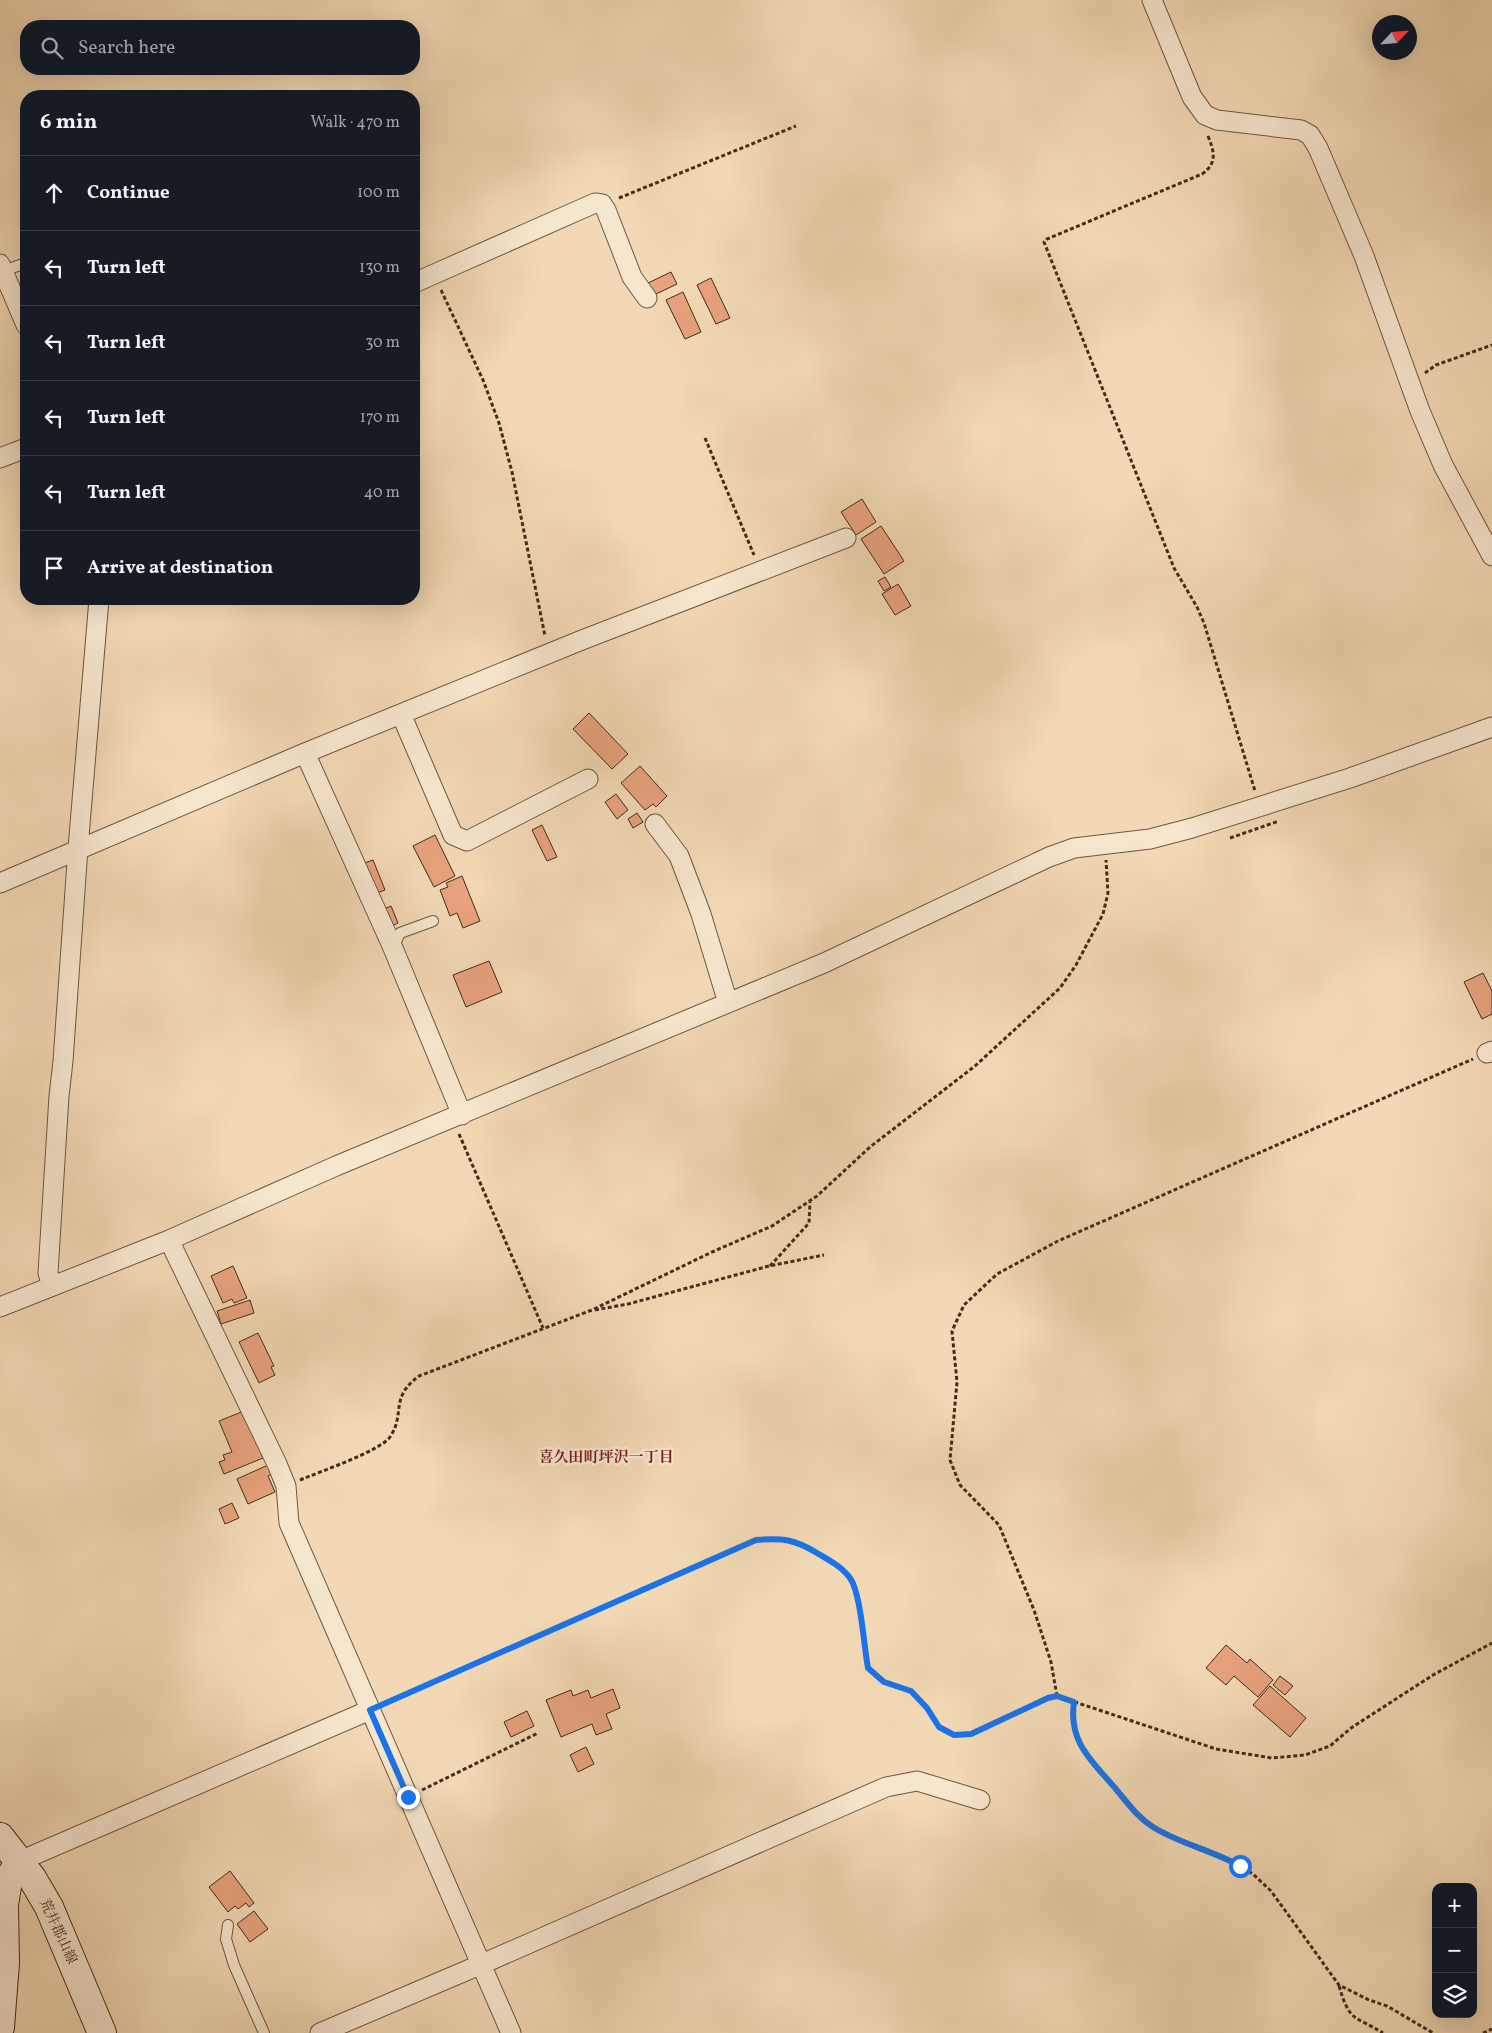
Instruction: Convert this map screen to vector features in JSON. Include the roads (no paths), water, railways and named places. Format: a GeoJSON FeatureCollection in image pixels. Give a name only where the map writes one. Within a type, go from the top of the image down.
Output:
{"type":"FeatureCollection","features":[{"type":"Feature","properties":{"kind":"main road","name":"荒井郡山線"},"geometry":{"type":"LineString","coordinates":[[0,1837],[20,1861],[50,1907],[102,2033]]}},
{"type":"Feature","properties":{"kind":"main road"},"geometry":{"type":"LineString","coordinates":[[0,2027],[5,1963],[4,1905],[8,1880],[20,1861]]}},
{"type":"Feature","properties":{"kind":"street"},"geometry":{"type":"LineString","coordinates":[[1152,0],[1192,97],[1205,115],[1217,120],[1301,130],[1310,135],[1318,148],[1364,256],[1410,384],[1442,465],[1492,556]]}},
{"type":"Feature","properties":{"kind":"street"},"geometry":{"type":"LineString","coordinates":[[420,280],[591,205],[602,204],[632,277],[647,298]]}},
{"type":"Feature","properties":{"kind":"street"},"geometry":{"type":"LineString","coordinates":[[1,268],[20,311]]}},
{"type":"Feature","properties":{"kind":"street"},"geometry":{"type":"LineString","coordinates":[[0,458],[20,450]]}},
{"type":"Feature","properties":{"kind":"street"},"geometry":{"type":"LineString","coordinates":[[0,883],[78,848],[305,753],[548,654],[846,538]]}},
{"type":"Feature","properties":{"kind":"street"},"geometry":{"type":"LineString","coordinates":[[52,1286],[48,1273],[59,1096],[98,605]]}},
{"type":"Feature","properties":{"kind":"street"},"geometry":{"type":"LineString","coordinates":[[401,714],[453,834],[467,841],[588,779]]}},
{"type":"Feature","properties":{"kind":"street"},"geometry":{"type":"LineString","coordinates":[[0,1307],[169,1240],[336,1166],[458,1117],[824,963],[1049,857],[1074,848],[1150,839],[1260,807],[1359,775],[1492,727]]}},
{"type":"Feature","properties":{"kind":"street"},"geometry":{"type":"LineString","coordinates":[[305,753],[393,948],[458,1117]]}},
{"type":"Feature","properties":{"kind":"street"},"geometry":{"type":"LineString","coordinates":[[655,824],[679,856],[701,914],[728,1003]]}},
{"type":"Feature","properties":{"kind":"street"},"geometry":{"type":"LineString","coordinates":[[169,1240],[277,1464],[286,1486],[289,1523],[511,2033]]}},
{"type":"Feature","properties":{"kind":"street"},"geometry":{"type":"LineString","coordinates":[[20,1861],[370,1710]]}},
{"type":"Feature","properties":{"kind":"street"},"geometry":{"type":"LineString","coordinates":[[320,2033],[886,1787],[917,1781],[980,1800]]}},
{"type":"Feature","properties":{"kind":"lane"},"geometry":{"type":"LineString","coordinates":[[1,268],[20,264]]}},
{"type":"Feature","properties":{"kind":"lane"},"geometry":{"type":"LineString","coordinates":[[393,948],[400,933],[433,921]]}},
{"type":"Feature","properties":{"kind":"lane"},"geometry":{"type":"LineString","coordinates":[[228,1925],[226,1939],[234,1965],[264,2033]]}},
{"type":"Feature","properties":{"kind":"district","name":"喜久田町坪沢一丁目"},"geometry":{"type":"Point","coordinates":[606,1457]}}]}
